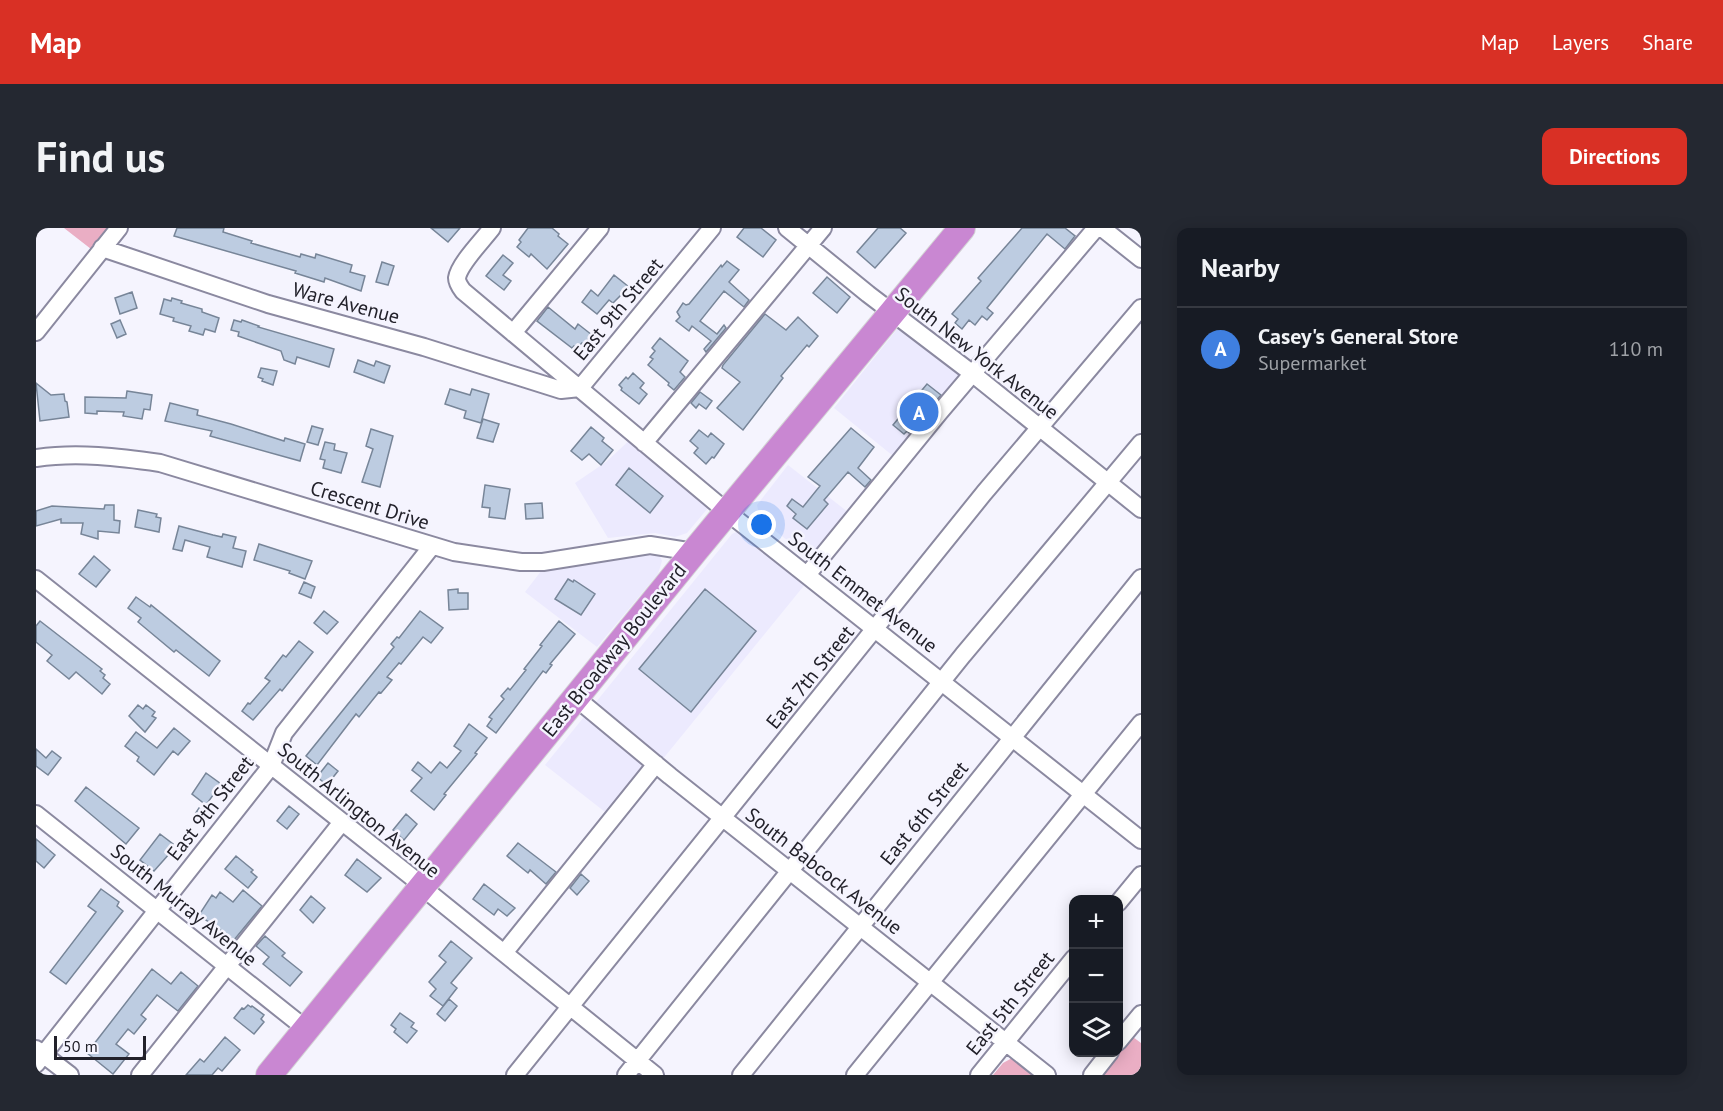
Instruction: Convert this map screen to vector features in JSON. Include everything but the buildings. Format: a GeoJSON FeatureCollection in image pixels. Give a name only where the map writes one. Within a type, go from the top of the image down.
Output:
{"type":"FeatureCollection","features":[{"type":"Feature","properties":{"kind":"highway","name":"East Broadway Boulevard"},"geometry":{"type":"LineString","coordinates":[[269,1075],[694,552],[962,228]]}},
{"type":"Feature","properties":{"kind":"street"},"geometry":{"type":"LineString","coordinates":[[36,332],[119,228]]}},
{"type":"Feature","properties":{"kind":"street","name":"South Emmet Avenue"},"geometry":{"type":"LineString","coordinates":[[492,228],[461,267],[457,277],[458,285],[463,291],[727,512],[1141,840]]}},
{"type":"Feature","properties":{"kind":"street"},"geometry":{"type":"LineString","coordinates":[[513,333],[600,228]]}},
{"type":"Feature","properties":{"kind":"street","name":"East 9th Street"},"geometry":{"type":"LineString","coordinates":[[580,388],[712,228]]}},
{"type":"Feature","properties":{"kind":"street","name":"South New York Avenue"},"geometry":{"type":"LineString","coordinates":[[787,228],[1141,509]]}},
{"type":"Feature","properties":{"kind":"street"},"geometry":{"type":"LineString","coordinates":[[644,443],[823,228]]}},
{"type":"Feature","properties":{"kind":"street"},"geometry":{"type":"LineString","coordinates":[[807,574],[1096,228]]}},
{"type":"Feature","properties":{"kind":"street"},"geometry":{"type":"LineString","coordinates":[[1102,228],[1141,259]]}},
{"type":"Feature","properties":{"kind":"street","name":"Ware Avenue"},"geometry":{"type":"LineString","coordinates":[[102,249],[268,304],[424,347],[561,390],[580,388]]}},
{"type":"Feature","properties":{"kind":"street","name":"East 7th Street"},"geometry":{"type":"LineString","coordinates":[[515,1075],[984,494],[1141,308]]}},
{"type":"Feature","properties":{"kind":"street"},"geometry":{"type":"LineString","coordinates":[[626,1075],[942,682],[1141,443]]}},
{"type":"Feature","properties":{"kind":"street","name":"Crescent Drive"},"geometry":{"type":"LineString","coordinates":[[36,458],[111,457],[160,463],[432,546],[477,557],[543,562],[650,545],[694,552]]}},
{"type":"Feature","properties":{"kind":"street","name":"East 9th Street"},"geometry":{"type":"LineString","coordinates":[[38,1056],[157,911],[270,766],[284,733],[432,546]]}},
{"type":"Feature","properties":{"kind":"street","name":"East 6th Street"},"geometry":{"type":"LineString","coordinates":[[741,1075],[1141,578]]}},
{"type":"Feature","properties":{"kind":"street","name":"South Arlington Avenue"},"geometry":{"type":"LineString","coordinates":[[36,579],[423,886],[655,1075]]}},
{"type":"Feature","properties":{"kind":"street","name":"South Babcock Avenue"},"geometry":{"type":"LineString","coordinates":[[576,698],[790,872],[1047,1075]]}},
{"type":"Feature","properties":{"kind":"street"},"geometry":{"type":"LineString","coordinates":[[855,1075],[1141,723]]}},
{"type":"Feature","properties":{"kind":"street"},"geometry":{"type":"LineString","coordinates":[[504,953],[656,764]]}},
{"type":"Feature","properties":{"kind":"street","name":"South Murray Avenue"},"geometry":{"type":"LineString","coordinates":[[36,814],[306,1029]]}},
{"type":"Feature","properties":{"kind":"street"},"geometry":{"type":"LineString","coordinates":[[140,1075],[342,822]]}},
{"type":"Feature","properties":{"kind":"street"},"geometry":{"type":"LineString","coordinates":[[1123,898],[1141,875]]}},
{"type":"Feature","properties":{"kind":"street","name":"East 5th Street"},"geometry":{"type":"LineString","coordinates":[[979,1075],[1069,964]]}},
{"type":"Feature","properties":{"kind":"street"},"geometry":{"type":"LineString","coordinates":[[1123,1037],[1141,1014]]}},
{"type":"Feature","properties":{"kind":"street"},"geometry":{"type":"LineString","coordinates":[[38,1056],[70,1075]]}},
{"type":"Feature","properties":{"kind":"street"},"geometry":{"type":"LineString","coordinates":[[1092,1075],[1107,1057]]}},
{"type":"Feature","properties":{"kind":"shaded area"},"geometry":{"type":"Polygon","coordinates":[[[64,228],[108,228],[91,249],[64,228]]]}},
{"type":"Feature","properties":{"kind":"shaded area"},"geometry":{"type":"Polygon","coordinates":[[[903,325],[975,375],[903,464],[834,408],[898,328],[903,325]]]}},
{"type":"Feature","properties":{"kind":"shaded area"},"geometry":{"type":"Polygon","coordinates":[[[634,436],[707,497],[708,508],[687,533],[675,537],[655,533],[608,538],[575,483],[606,462],[634,436]]]}},
{"type":"Feature","properties":{"kind":"shaded area"},"geometry":{"type":"Polygon","coordinates":[[[788,465],[858,520],[820,566],[764,522],[759,514],[757,505],[788,465]]]}},
{"type":"Feature","properties":{"kind":"shaded area"},"geometry":{"type":"Polygon","coordinates":[[[741,530],[811,577],[614,819],[545,765],[732,534],[741,530]]]}},
{"type":"Feature","properties":{"kind":"shaded area"},"geometry":{"type":"Polygon","coordinates":[[[658,551],[662,561],[658,574],[597,647],[525,592],[545,566],[658,551]]]}},
{"type":"Feature","properties":{"kind":"shaded area"},"geometry":{"type":"Polygon","coordinates":[[[1125,1031],[1141,1043],[1141,1075],[1087,1075],[1103,1057],[1123,1057],[1125,1031]]]}},
{"type":"Feature","properties":{"kind":"shaded area"},"geometry":{"type":"Polygon","coordinates":[[[1014,1057],[1043,1075],[993,1075],[1003,1063],[1014,1057]]]}},
{"type":"Feature","properties":{"kind":"place","name":"Casey's General Store"},"geometry":{"type":"Point","coordinates":[919,412]}}]}
